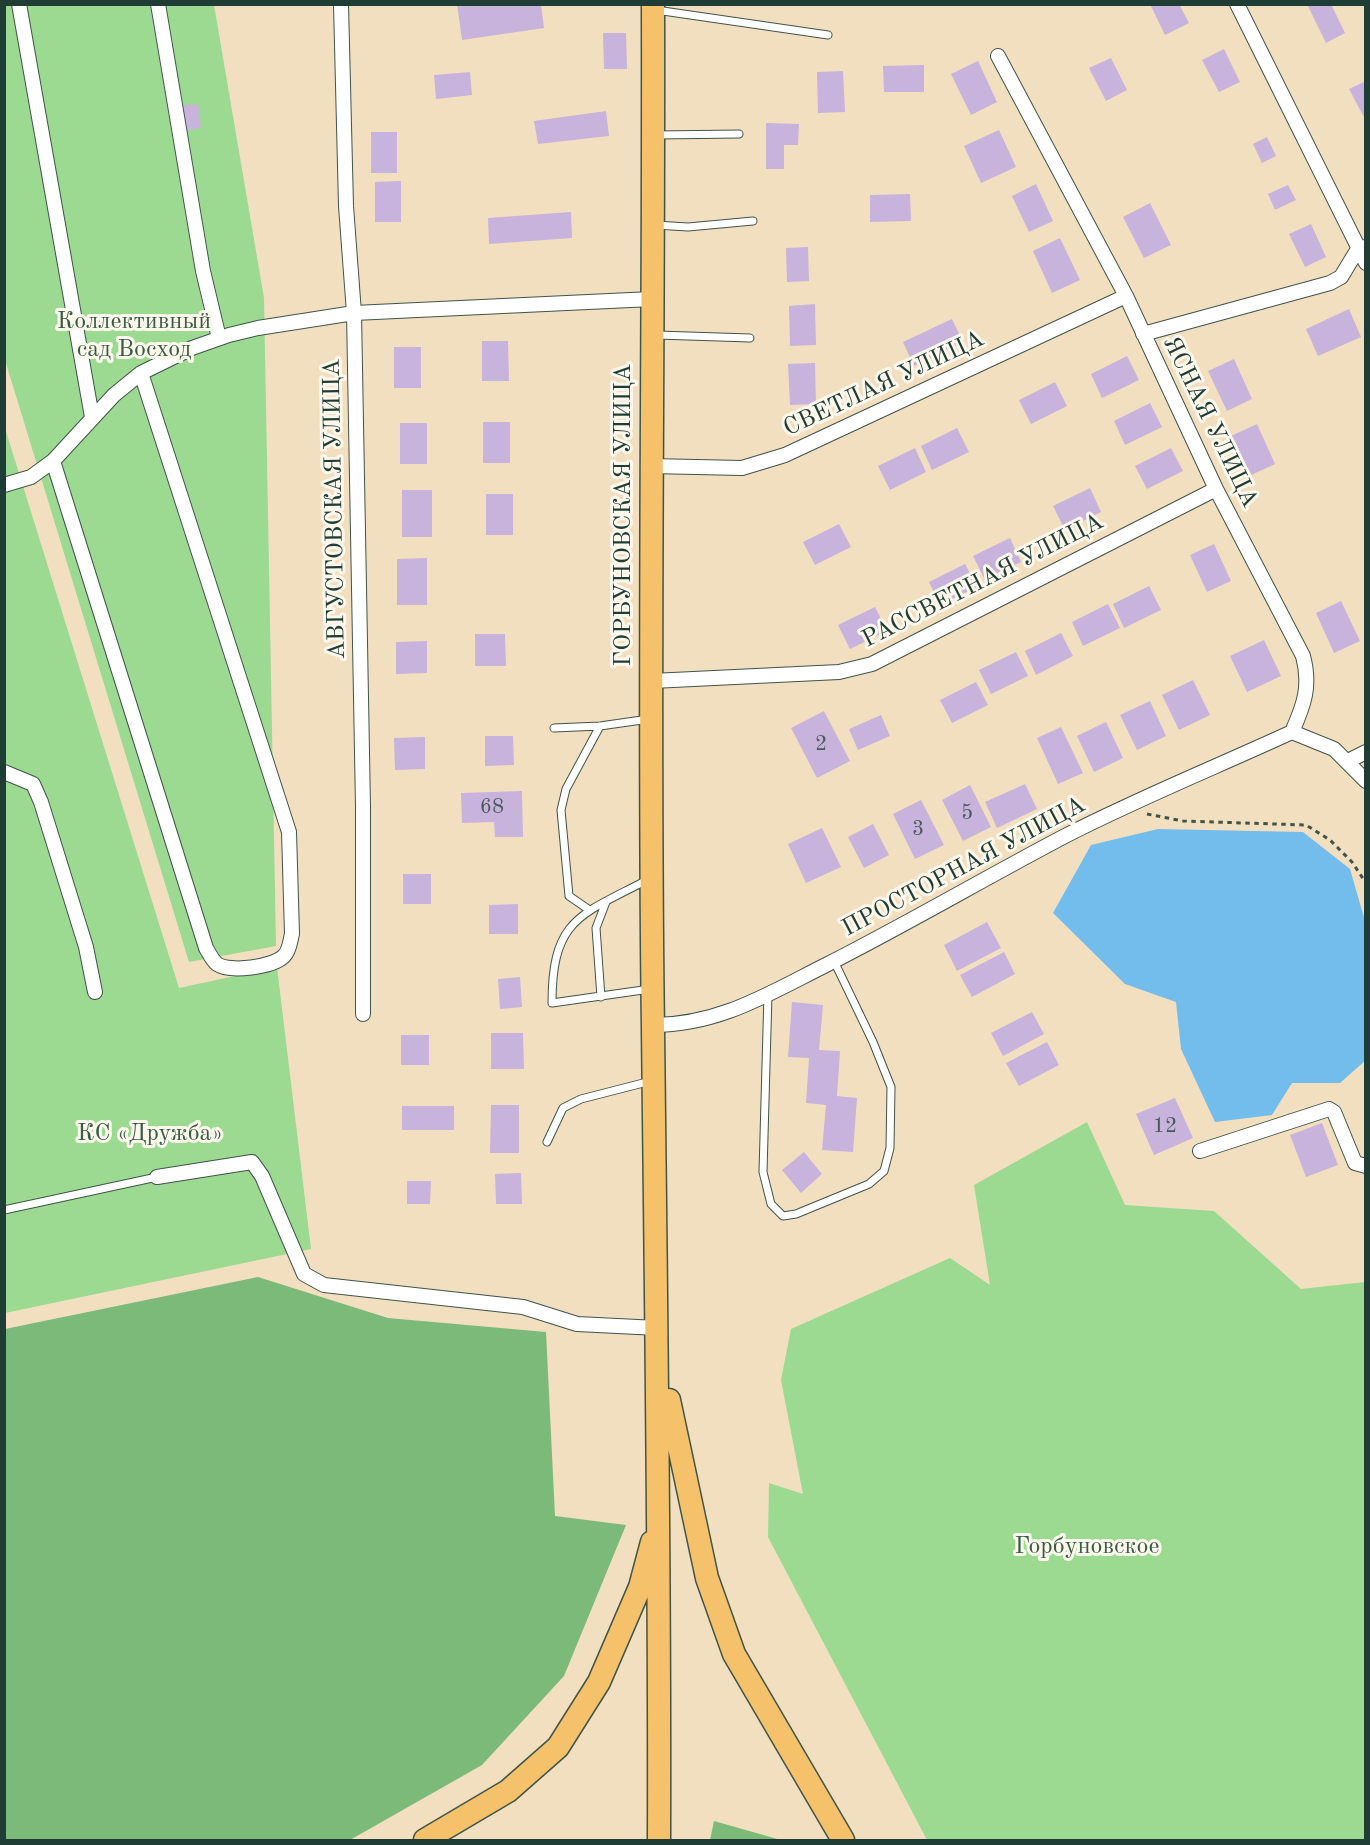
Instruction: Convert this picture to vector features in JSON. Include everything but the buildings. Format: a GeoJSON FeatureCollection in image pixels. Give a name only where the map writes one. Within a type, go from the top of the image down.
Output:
{"type":"FeatureCollection","features":[{"type":"Feature","properties":{"kind":"main road","name":"ГОРБУНОВСКАЯ УЛИЦА"},"geometry":{"type":"LineString","coordinates":[[653,7],[650,466],[652,1025],[658,1354]]}},
{"type":"Feature","properties":{"kind":"main road"},"geometry":{"type":"LineString","coordinates":[[658,1354],[659,1840]]}},
{"type":"Feature","properties":{"kind":"main road"},"geometry":{"type":"LineString","coordinates":[[658,1354],[707,1578],[734,1654],[843,1840]]}},
{"type":"Feature","properties":{"kind":"main road"},"geometry":{"type":"LineString","coordinates":[[425,1840],[508,1791],[558,1747],[599,1682],[640,1587],[651,1549],[660,1490]]}},
{"type":"Feature","properties":{"kind":"street"},"geometry":{"type":"LineString","coordinates":[[19,4],[92,417]]}},
{"type":"Feature","properties":{"kind":"street"},"geometry":{"type":"LineString","coordinates":[[158,4],[203,271],[219,338]]}},
{"type":"Feature","properties":{"kind":"street","name":"АВГУСТОВСКАЯ УЛИЦА"},"geometry":{"type":"LineString","coordinates":[[341,4],[346,206],[354,314],[363,796],[363,1014]]}},
{"type":"Feature","properties":{"kind":"street"},"geometry":{"type":"LineString","coordinates":[[1237,4],[1362,247],[1365,263]]}},
{"type":"Feature","properties":{"kind":"street","name":"ЯСНАЯ УЛИЦА"},"geometry":{"type":"LineString","coordinates":[[998,56],[1126,296],[1216,489],[1303,656],[1309,683],[1302,710],[1292,732]]}},
{"type":"Feature","properties":{"kind":"street"},"geometry":{"type":"LineString","coordinates":[[1143,334],[1330,283],[1341,277],[1362,247]]}},
{"type":"Feature","properties":{"kind":"street","name":"СВЕТЛАЯ УЛИЦА"},"geometry":{"type":"LineString","coordinates":[[650,466],[742,468],[784,455],[1126,296]]}},
{"type":"Feature","properties":{"kind":"street"},"geometry":{"type":"LineString","coordinates":[[4,485],[31,477],[53,461],[114,395],[141,373],[161,362],[219,338],[258,328],[354,314],[652,298]]}},
{"type":"Feature","properties":{"kind":"street"},"geometry":{"type":"LineString","coordinates":[[53,461],[206,948],[215,963],[228,969],[247,968],[284,957],[289,950],[292,934],[289,832],[141,373]]}},
{"type":"Feature","properties":{"kind":"street","name":"РАССВЕТНАЯ УЛИЦА"},"geometry":{"type":"LineString","coordinates":[[652,681],[839,672],[872,664],[1216,489]]}},
{"type":"Feature","properties":{"kind":"street"},"geometry":{"type":"LineString","coordinates":[[1292,732],[1334,749],[1365,781]]}},
{"type":"Feature","properties":{"kind":"street","name":"ПРОСТОРНАЯ УЛИЦА"},"geometry":{"type":"LineString","coordinates":[[652,1025],[679,1025],[710,1019],[768,994],[1066,836],[1292,732]]}},
{"type":"Feature","properties":{"kind":"street"},"geometry":{"type":"LineString","coordinates":[[1348,761],[1365,752]]}},
{"type":"Feature","properties":{"kind":"street"},"geometry":{"type":"LineString","coordinates":[[4,772],[33,784],[41,802],[86,947],[95,992]]}},
{"type":"Feature","properties":{"kind":"street"},"geometry":{"type":"LineString","coordinates":[[1200,1151],[1329,1109],[1334,1112],[1355,1163],[1365,1166]]}},
{"type":"Feature","properties":{"kind":"street"},"geometry":{"type":"LineString","coordinates":[[157,1177],[252,1162],[262,1176],[304,1274],[324,1285],[523,1307],[578,1324],[658,1328]]}},
{"type":"Feature","properties":{"kind":"lane"},"geometry":{"type":"LineString","coordinates":[[653,7],[828,34]]}},
{"type":"Feature","properties":{"kind":"lane"},"geometry":{"type":"LineString","coordinates":[[653,135],[739,134]]}},
{"type":"Feature","properties":{"kind":"lane"},"geometry":{"type":"LineString","coordinates":[[653,225],[688,227],[753,221]]}},
{"type":"Feature","properties":{"kind":"lane"},"geometry":{"type":"LineString","coordinates":[[651,335],[690,338],[750,338]]}},
{"type":"Feature","properties":{"kind":"lane"},"geometry":{"type":"LineString","coordinates":[[554,728],[600,726],[651,719]]}},
{"type":"Feature","properties":{"kind":"lane"},"geometry":{"type":"LineString","coordinates":[[588,909],[569,896],[561,810],[566,789],[600,726]]}},
{"type":"Feature","properties":{"kind":"lane"},"geometry":{"type":"LineString","coordinates":[[652,878],[588,909],[574,922],[560,944],[552,972],[552,1003],[653,989]]}},
{"type":"Feature","properties":{"kind":"lane"},"geometry":{"type":"LineString","coordinates":[[601,997],[596,928],[606,902]]}},
{"type":"Feature","properties":{"kind":"lane"},"geometry":{"type":"LineString","coordinates":[[768,994],[763,1172],[771,1204],[783,1216],[796,1214],[869,1184],[884,1172],[890,1148],[891,1087],[873,1042],[834,961]]}},
{"type":"Feature","properties":{"kind":"lane"},"geometry":{"type":"LineString","coordinates":[[547,1142],[563,1108],[581,1099],[654,1080]]}},
{"type":"Feature","properties":{"kind":"lane"},"geometry":{"type":"LineString","coordinates":[[4,1209],[157,1177]]}},
{"type":"Feature","properties":{"kind":"path"},"geometry":{"type":"LineString","coordinates":[[1124,809],[1183,821],[1306,825],[1330,840],[1352,862],[1365,883]]}},
{"type":"Feature","properties":{"kind":"green space","name":"Коллективный сад Восход"},"geometry":{"type":"Polygon","coordinates":[[[4,5],[214,5],[264,298],[276,946],[189,962],[5,360],[4,5]]]}},
{"type":"Feature","properties":{"kind":"green space","name":"КС «Дружба»"},"geometry":{"type":"Polygon","coordinates":[[[4,425],[179,988],[277,967],[311,1249],[5,1313],[4,425]]]}},
{"type":"Feature","properties":{"kind":"green space","name":"Горбуновское"},"geometry":{"type":"Polygon","coordinates":[[[1087,1122],[1125,1205],[1214,1211],[1301,1289],[1365,1282],[1365,1840],[927,1840],[768,1537],[769,1483],[803,1494],[781,1380],[791,1329],[950,1258],[990,1285],[974,1185],[1087,1122]]]}},
{"type":"Feature","properties":{"kind":"green space"},"geometry":{"type":"Polygon","coordinates":[[[258,1277],[388,1318],[546,1332],[555,1516],[626,1525],[564,1676],[482,1765],[350,1840],[5,1840],[5,1329],[258,1277]]]}},
{"type":"Feature","properties":{"kind":"green space"},"geometry":{"type":"Polygon","coordinates":[[[714,1821],[781,1840],[710,1840],[714,1821]]]}},
{"type":"Feature","properties":{"kind":"water"},"geometry":{"type":"Polygon","coordinates":[[[1158,829],[1303,832],[1350,869],[1365,921],[1366,1060],[1340,1083],[1292,1083],[1272,1115],[1215,1122],[1181,1049],[1176,1002],[1125,984],[1053,913],[1091,845],[1158,829]]]}}]}
